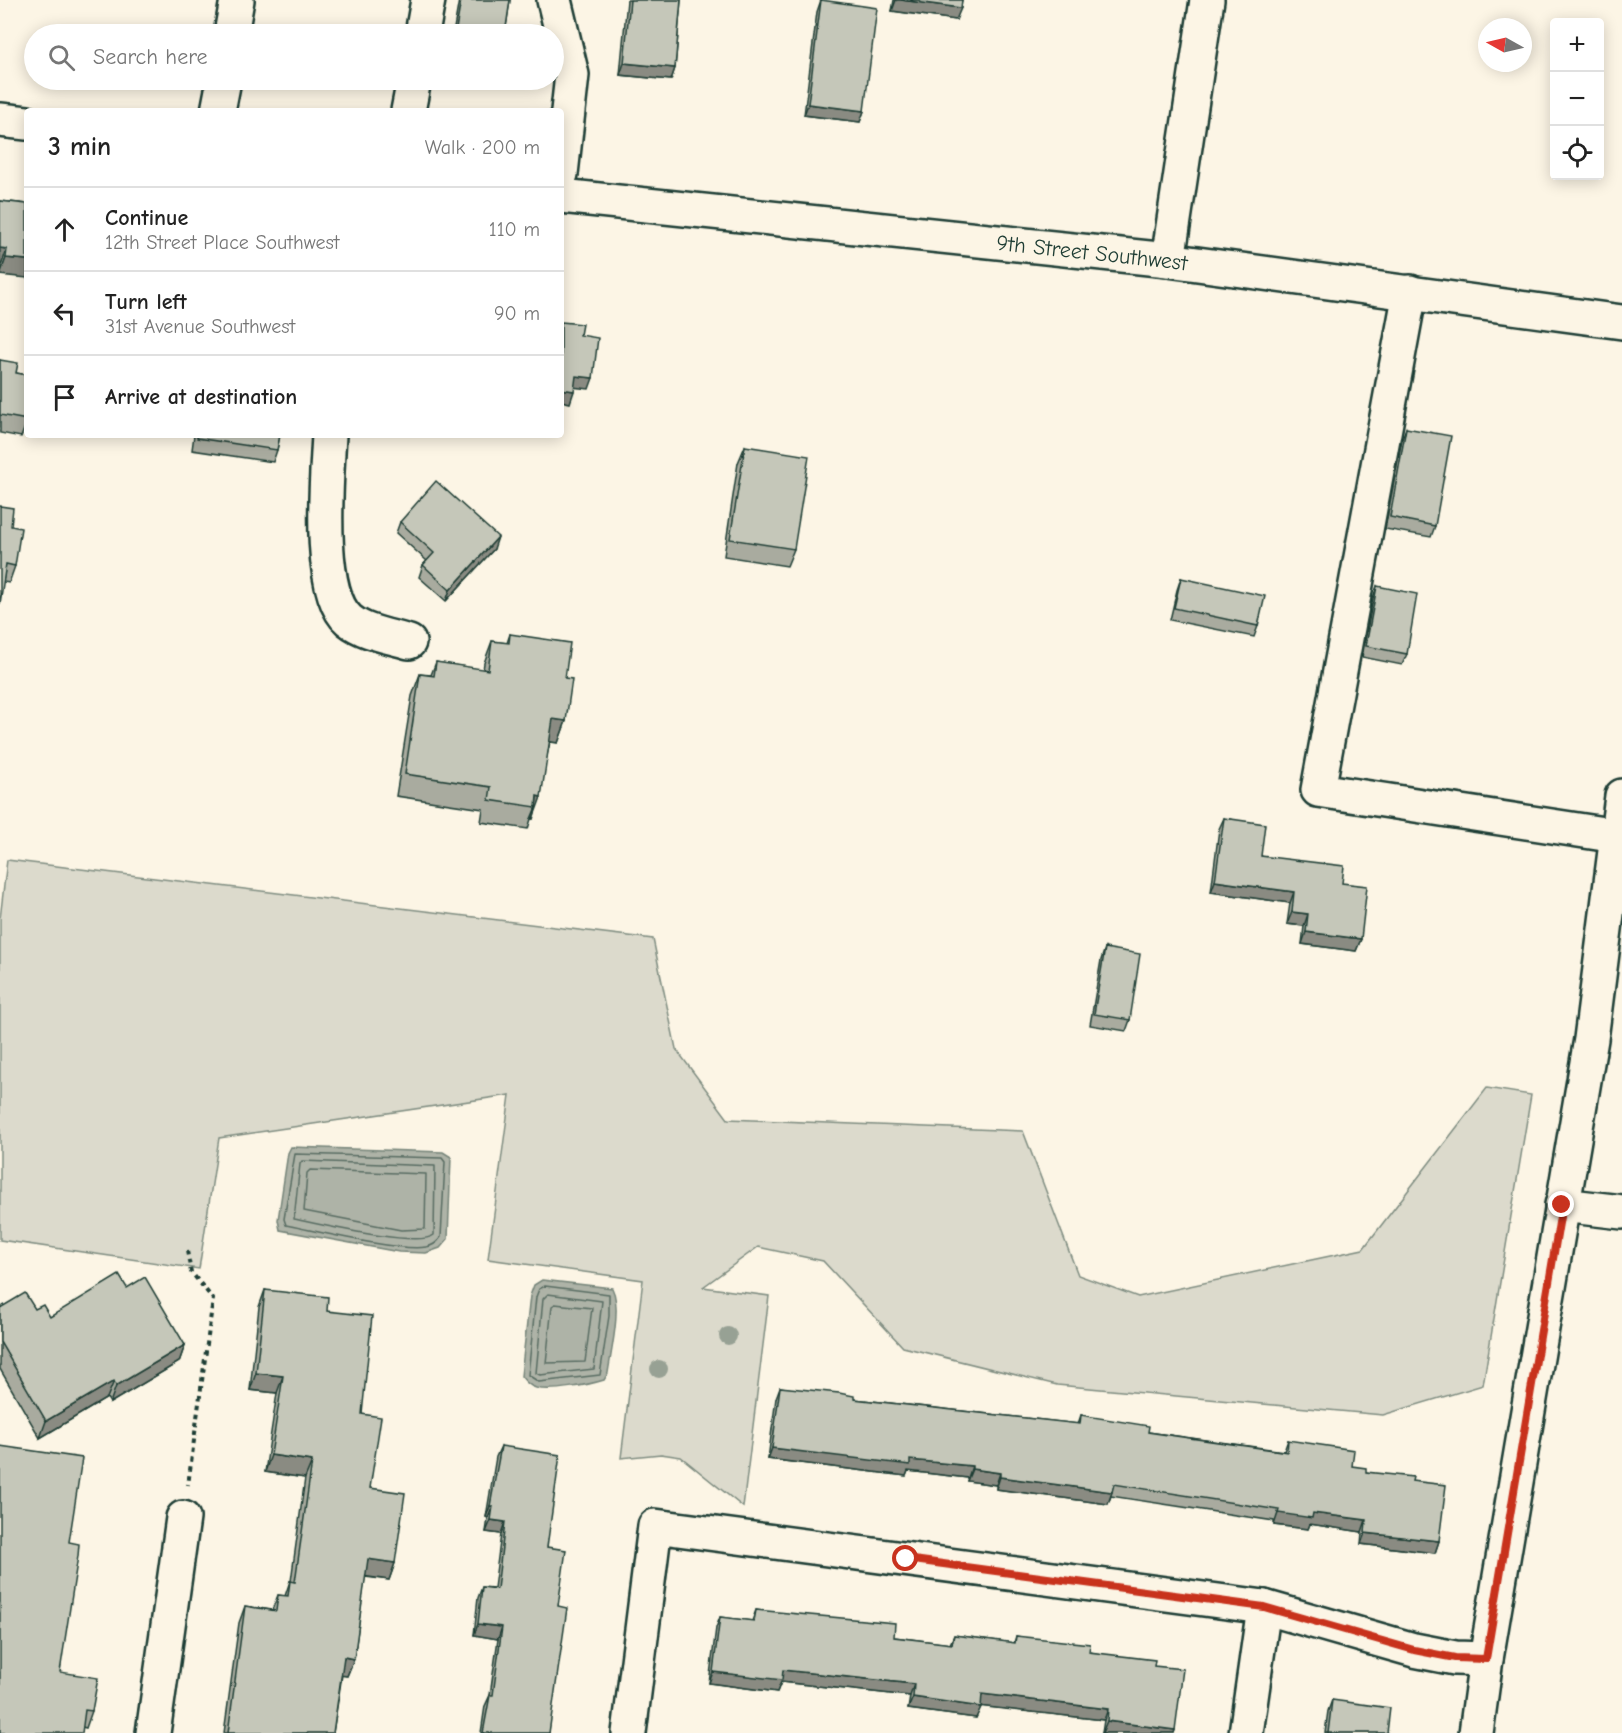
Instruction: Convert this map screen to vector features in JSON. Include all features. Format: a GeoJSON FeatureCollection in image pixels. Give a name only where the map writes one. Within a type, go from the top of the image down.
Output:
{"type":"FeatureCollection","features":[{"type":"Feature","properties":{"kind":"street"},"geometry":{"type":"LineString","coordinates":[[233,24],[237,0]]}},
{"type":"Feature","properties":{"kind":"street"},"geometry":{"type":"LineString","coordinates":[[424,24],[428,0]]}},
{"type":"Feature","properties":{"kind":"street"},"geometry":{"type":"LineString","coordinates":[[554,0],[560,24]]}},
{"type":"Feature","properties":{"kind":"street"},"geometry":{"type":"LineString","coordinates":[[1168,260],[1207,0]]}},
{"type":"Feature","properties":{"kind":"street"},"geometry":{"type":"LineString","coordinates":[[564,42],[572,75],[564,147]]}},
{"type":"Feature","properties":{"kind":"street"},"geometry":{"type":"LineString","coordinates":[[219,108],[222,90]]}},
{"type":"Feature","properties":{"kind":"street"},"geometry":{"type":"LineString","coordinates":[[409,108],[412,90]]}},
{"type":"Feature","properties":{"kind":"street"},"geometry":{"type":"LineString","coordinates":[[0,120],[24,123]]}},
{"type":"Feature","properties":{"kind":"street","name":"9th Street Southwest"},"geometry":{"type":"LineString","coordinates":[[564,196],[1168,260],[1622,322]]}},
{"type":"Feature","properties":{"kind":"street"},"geometry":{"type":"LineString","coordinates":[[1410,292],[1318,790],[1617,836]]}},
{"type":"Feature","properties":{"kind":"street"},"geometry":{"type":"LineString","coordinates":[[329,438],[327,562],[334,596],[346,618],[360,628],[409,642]]}},
{"type":"Feature","properties":{"kind":"street"},"geometry":{"type":"LineString","coordinates":[[1476,1733],[1486,1659],[1562,1205],[1611,976],[1617,836],[1622,796]]}},
{"type":"Feature","properties":{"kind":"street"},"geometry":{"type":"LineString","coordinates":[[1562,1205],[1622,1212]]}},
{"type":"Feature","properties":{"kind":"street"},"geometry":{"type":"LineString","coordinates":[[153,1733],[183,1518]]}},
{"type":"Feature","properties":{"kind":"street"},"geometry":{"type":"LineString","coordinates":[[629,1733],[655,1526],[1264,1607],[1414,1650],[1455,1658],[1486,1659]]}},
{"type":"Feature","properties":{"kind":"street"},"geometry":{"type":"LineString","coordinates":[[1246,1733],[1264,1607]]}},
{"type":"Feature","properties":{"kind":"path"},"geometry":{"type":"LineString","coordinates":[[183,1518],[213,1299],[191,1272],[187,1251]]}},
{"type":"Feature","properties":{"kind":"shaded area"},"geometry":{"type":"Polygon","coordinates":[[[7,860],[653,939],[676,1049],[728,1119],[1023,1131],[1078,1275],[1138,1297],[1363,1249],[1487,1088],[1531,1095],[1483,1385],[1383,1415],[1057,1385],[903,1347],[823,1261],[758,1247],[703,1287],[769,1296],[743,1507],[681,1457],[661,1454],[621,1458],[643,1280],[488,1259],[510,1095],[219,1138],[199,1269],[0,1240],[0,919],[7,860]]]}},
{"type":"Feature","properties":{"kind":"water"},"geometry":{"type":"Polygon","coordinates":[[[291,1147],[443,1152],[451,1157],[448,1239],[440,1248],[426,1253],[399,1252],[280,1230],[278,1220],[288,1153],[291,1147]]]}},
{"type":"Feature","properties":{"kind":"water"},"geometry":{"type":"Polygon","coordinates":[[[542,1280],[612,1288],[615,1296],[616,1317],[608,1373],[604,1380],[570,1387],[543,1389],[531,1386],[521,1376],[530,1296],[534,1285],[542,1280]]]}},
{"type":"Feature","properties":{"kind":"building"},"geometry":{"type":"Polygon","coordinates":[[[461,0],[510,0],[506,24],[457,24],[461,0]]]}},
{"type":"Feature","properties":{"kind":"building"},"geometry":{"type":"Polygon","coordinates":[[[630,0],[681,0],[675,68],[624,63],[630,0]]]}},
{"type":"Feature","properties":{"kind":"building"},"geometry":{"type":"Polygon","coordinates":[[[821,0],[877,8],[864,111],[808,104],[821,0]]]}},
{"type":"Feature","properties":{"kind":"building"},"geometry":{"type":"Polygon","coordinates":[[[901,0],[962,0],[961,8],[901,0]]]}},
{"type":"Feature","properties":{"kind":"building"},"geometry":{"type":"Polygon","coordinates":[[[0,201],[24,204],[24,260],[6,258],[7,249],[0,248],[0,201]]]}},
{"type":"Feature","properties":{"kind":"building"},"geometry":{"type":"Polygon","coordinates":[[[564,322],[582,324],[580,335],[598,338],[593,378],[576,376],[574,391],[564,389],[564,322]]]}},
{"type":"Feature","properties":{"kind":"building"},"geometry":{"type":"Polygon","coordinates":[[[0,360],[18,363],[16,373],[24,374],[24,419],[0,415],[0,360]]]}},
{"type":"Feature","properties":{"kind":"building"},"geometry":{"type":"Polygon","coordinates":[[[1406,428],[1451,436],[1435,526],[1390,517],[1406,428]]]}},
{"type":"Feature","properties":{"kind":"building"},"geometry":{"type":"Polygon","coordinates":[[[197,438],[279,438],[277,450],[197,438]]]}},
{"type":"Feature","properties":{"kind":"building"},"geometry":{"type":"Polygon","coordinates":[[[745,446],[809,456],[794,549],[730,539],[745,446]]]}},
{"type":"Feature","properties":{"kind":"building"},"geometry":{"type":"Polygon","coordinates":[[[436,481],[498,537],[450,590],[423,565],[434,553],[400,522],[436,481]]]}},
{"type":"Feature","properties":{"kind":"building"},"geometry":{"type":"Polygon","coordinates":[[[0,506],[13,508],[11,526],[21,528],[15,566],[6,564],[0,604],[0,506]]]}},
{"type":"Feature","properties":{"kind":"building"},"geometry":{"type":"Polygon","coordinates":[[[1181,578],[1265,596],[1258,626],[1174,608],[1181,578]]]}},
{"type":"Feature","properties":{"kind":"building"},"geometry":{"type":"Polygon","coordinates":[[[1377,586],[1417,594],[1407,654],[1366,646],[1377,586]]]}},
{"type":"Feature","properties":{"kind":"building"},"geometry":{"type":"Polygon","coordinates":[[[510,634],[570,643],[565,678],[572,679],[566,721],[553,719],[541,797],[537,796],[536,807],[489,800],[491,787],[405,774],[420,674],[434,676],[436,662],[488,670],[492,641],[509,643],[510,634]]]}},
{"type":"Feature","properties":{"kind":"building"},"geometry":{"type":"Polygon","coordinates":[[[1224,818],[1265,824],[1261,856],[1344,866],[1342,883],[1367,886],[1361,939],[1306,932],[1308,914],[1292,912],[1294,892],[1215,881],[1224,818]]]}},
{"type":"Feature","properties":{"kind":"building"},"geometry":{"type":"Polygon","coordinates":[[[1105,948],[1140,954],[1130,1020],[1094,1014],[1105,948]]]}},
{"type":"Feature","properties":{"kind":"building"},"geometry":{"type":"Polygon","coordinates":[[[119,1275],[127,1288],[145,1277],[185,1345],[116,1386],[114,1381],[46,1421],[0,1342],[0,1308],[25,1293],[35,1309],[43,1305],[50,1317],[119,1275]]]}},
{"type":"Feature","properties":{"kind":"building"},"geometry":{"type":"Polygon","coordinates":[[[265,1290],[328,1297],[327,1311],[372,1316],[362,1414],[381,1417],[370,1488],[405,1493],[395,1563],[368,1559],[354,1659],[344,1657],[333,1733],[228,1733],[245,1606],[276,1611],[278,1595],[288,1596],[290,1581],[295,1582],[312,1461],[271,1455],[283,1376],[256,1373],[265,1290]]]}},
{"type":"Feature","properties":{"kind":"building"},"geometry":{"type":"Polygon","coordinates":[[[780,1387],[839,1393],[854,1396],[854,1399],[1080,1424],[1081,1415],[1149,1426],[1148,1432],[1287,1452],[1288,1440],[1354,1450],[1352,1466],[1366,1468],[1366,1472],[1413,1477],[1412,1481],[1446,1485],[1439,1541],[1365,1533],[1366,1520],[1313,1513],[1312,1518],[1278,1513],[1279,1510],[1114,1484],[1112,1492],[1000,1477],[1000,1473],[972,1469],[972,1466],[910,1460],[910,1465],[772,1448],[780,1387]]]}},
{"type":"Feature","properties":{"kind":"building"},"geometry":{"type":"Polygon","coordinates":[[[0,1446],[82,1458],[69,1542],[79,1544],[78,1556],[60,1672],[98,1678],[92,1711],[85,1710],[82,1733],[0,1733],[0,1446]]]}},
{"type":"Feature","properties":{"kind":"building"},"geometry":{"type":"Polygon","coordinates":[[[501,1446],[560,1455],[547,1547],[566,1550],[558,1606],[567,1608],[549,1733],[483,1733],[490,1695],[493,1695],[502,1627],[478,1624],[482,1587],[497,1589],[505,1522],[491,1520],[493,1506],[490,1506],[501,1446]]]}},
{"type":"Feature","properties":{"kind":"building"},"geometry":{"type":"Polygon","coordinates":[[[756,1610],[895,1623],[894,1637],[952,1644],[954,1635],[1015,1643],[1016,1636],[1090,1644],[1089,1652],[1155,1660],[1154,1666],[1183,1669],[1175,1730],[1107,1721],[1108,1709],[982,1694],[981,1707],[913,1697],[914,1684],[783,1670],[782,1680],[713,1672],[720,1617],[754,1621],[756,1610]]]}},
{"type":"Feature","properties":{"kind":"building"},"geometry":{"type":"Polygon","coordinates":[[[1332,1700],[1390,1708],[1387,1733],[1328,1733],[1332,1700]]]}},
{"type":"Feature","properties":{"kind":"route"},"geometry":{"type":"LineString","coordinates":[[906,1559],[1264,1607],[1414,1650],[1455,1658],[1486,1659],[1562,1205]]}}]}
